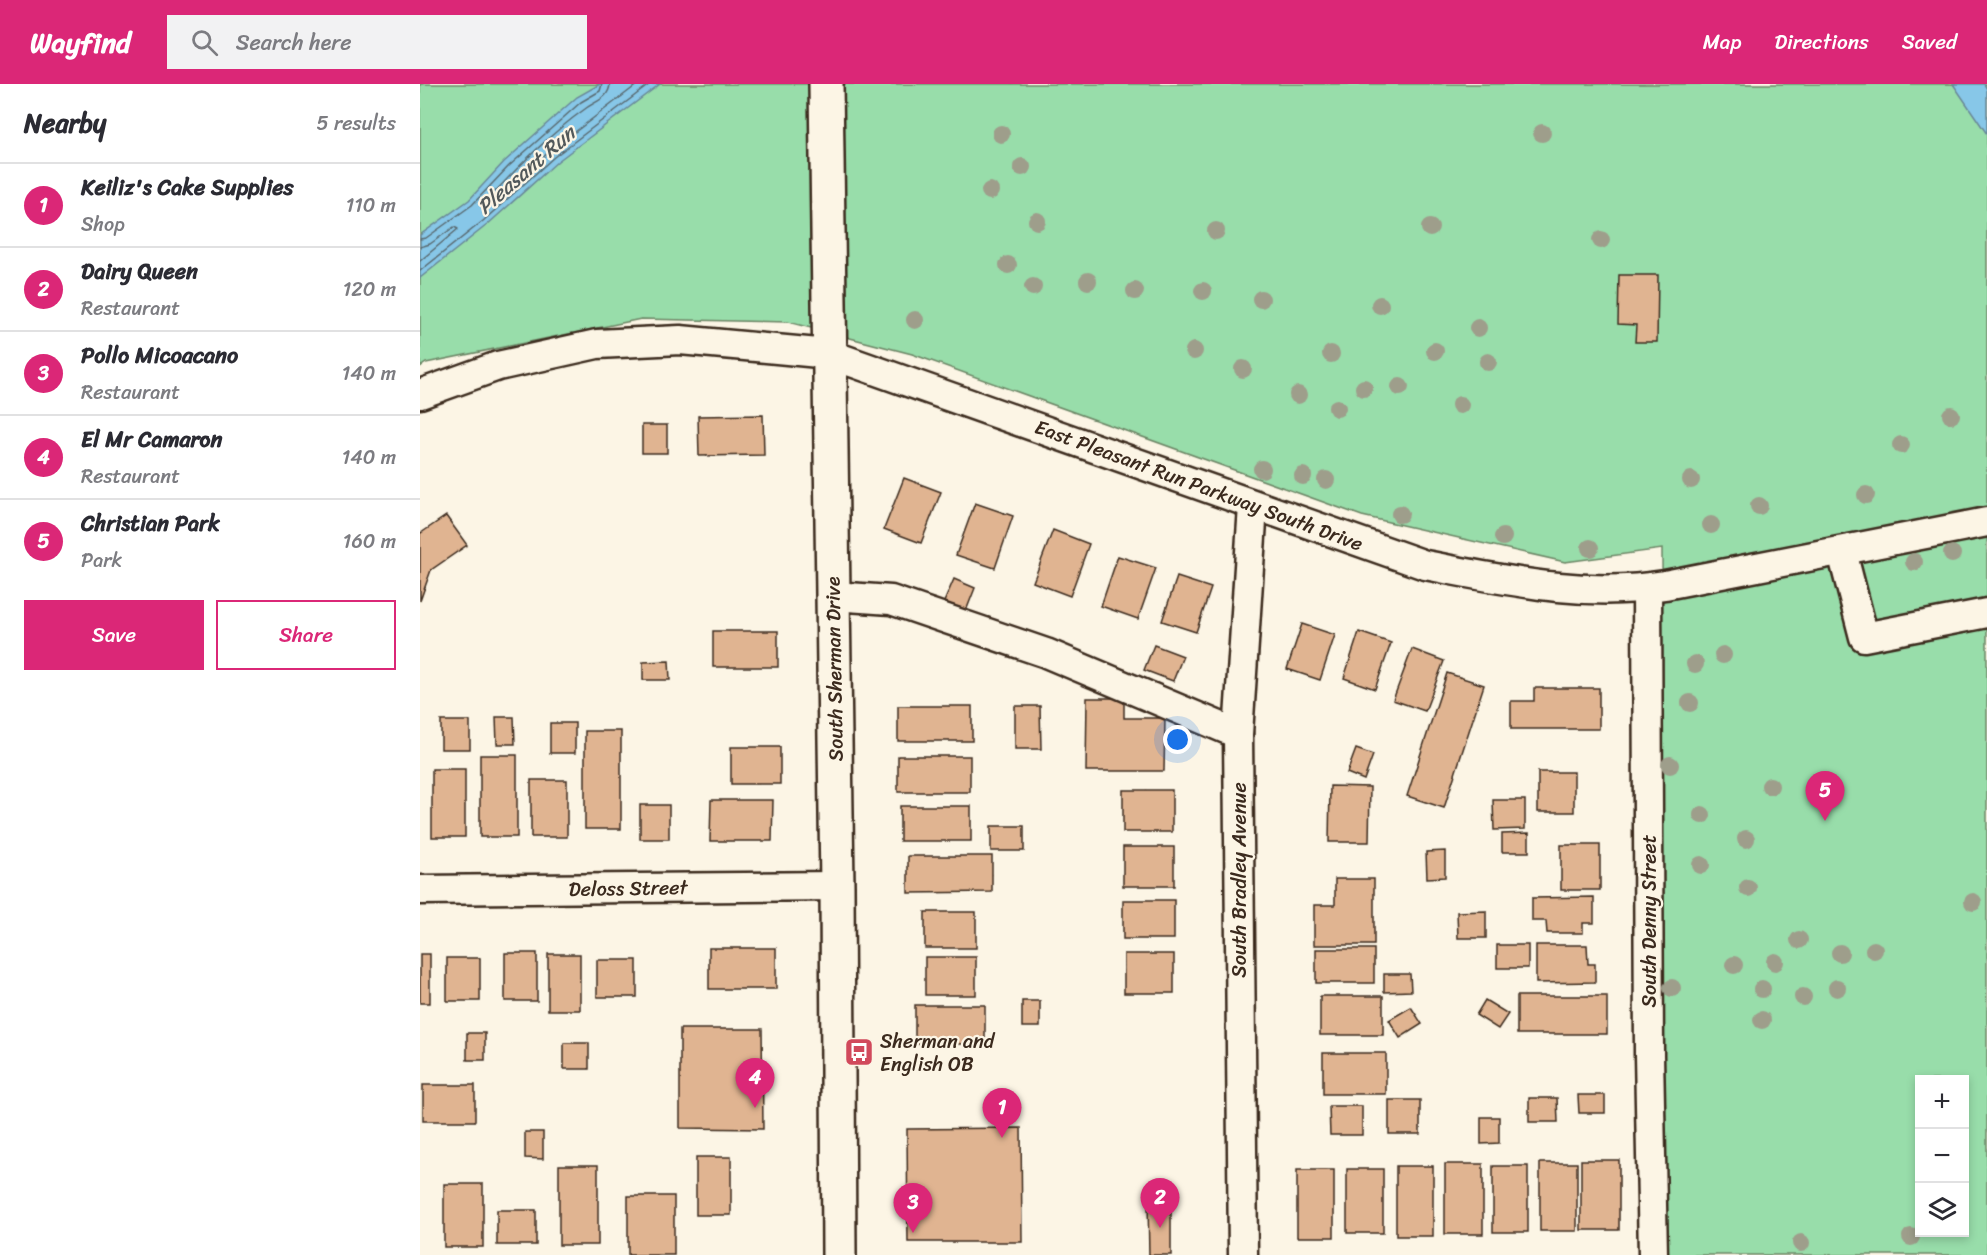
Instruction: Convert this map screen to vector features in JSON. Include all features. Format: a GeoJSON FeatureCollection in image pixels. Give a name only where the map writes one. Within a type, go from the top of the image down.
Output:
{"type":"FeatureCollection","features":[{"type":"Feature","properties":{"kind":"main road","name":"South Sherman Drive"},"geometry":{"type":"LineString","coordinates":[[826,84],[837,886],[839,1255]]}},
{"type":"Feature","properties":{"kind":"street","name":"East Pleasant Run Parkway South Drive"},"geometry":{"type":"LineString","coordinates":[[420,394],[498,366],[572,348],[634,340],[714,342],[829,354],[1413,561],[1463,574],[1527,585],[1578,589],[1647,588],[1842,552],[1987,522]]}},
{"type":"Feature","properties":{"kind":"street","name":"South Bradley Avenue"},"geometry":{"type":"LineString","coordinates":[[1243,1255],[1238,734],[1253,506]]}},
{"type":"Feature","properties":{"kind":"street"},"geometry":{"type":"LineString","coordinates":[[1842,552],[1864,637],[1987,613]]}},
{"type":"Feature","properties":{"kind":"street","name":"South Denny Street"},"geometry":{"type":"LineString","coordinates":[[1647,588],[1649,1055],[1653,1255]]}},
{"type":"Feature","properties":{"kind":"street"},"geometry":{"type":"LineString","coordinates":[[833,596],[866,597],[902,603],[1046,653],[1238,734]]}},
{"type":"Feature","properties":{"kind":"street","name":"Deloss Street"},"geometry":{"type":"LineString","coordinates":[[420,890],[837,886]]}},
{"type":"Feature","properties":{"kind":"green space"},"geometry":{"type":"Polygon","coordinates":[[[420,84],[1987,84],[1987,1255],[1665,1255],[1662,549],[1565,562],[1362,516],[912,354],[788,322],[641,319],[426,363],[420,367],[420,84]]]}},
{"type":"Feature","properties":{"kind":"water","name":"Pleasant Run"},"geometry":{"type":"Polygon","coordinates":[[[600,84],[660,84],[558,161],[487,225],[420,278],[420,235],[469,200],[504,162],[577,97],[600,84]]]}},
{"type":"Feature","properties":{"kind":"water"},"geometry":{"type":"Polygon","coordinates":[[[1953,84],[1984,84],[1987,89],[1987,134],[1953,84]]]}},
{"type":"Feature","properties":{"kind":"building"},"geometry":{"type":"Polygon","coordinates":[[[1619,275],[1658,275],[1657,342],[1635,342],[1636,325],[1618,324],[1619,275]]]}},
{"type":"Feature","properties":{"kind":"building"},"geometry":{"type":"Polygon","coordinates":[[[763,415],[764,455],[699,456],[698,416],[763,415]]]}},
{"type":"Feature","properties":{"kind":"building"},"geometry":{"type":"Polygon","coordinates":[[[642,425],[667,425],[667,453],[642,453],[642,425]]]}},
{"type":"Feature","properties":{"kind":"building"},"geometry":{"type":"Polygon","coordinates":[[[904,478],[941,492],[921,543],[884,529],[904,478]]]}},
{"type":"Feature","properties":{"kind":"building"},"geometry":{"type":"Polygon","coordinates":[[[975,503],[1013,516],[995,568],[956,555],[975,503]]]}},
{"type":"Feature","properties":{"kind":"building"},"geometry":{"type":"Polygon","coordinates":[[[446,516],[467,545],[431,570],[420,601],[420,531],[421,533],[446,516]]]}},
{"type":"Feature","properties":{"kind":"building"},"geometry":{"type":"Polygon","coordinates":[[[1053,530],[1089,544],[1070,596],[1033,582],[1053,530]]]}},
{"type":"Feature","properties":{"kind":"building"},"geometry":{"type":"Polygon","coordinates":[[[1118,556],[1156,568],[1138,619],[1101,606],[1118,556]]]}},
{"type":"Feature","properties":{"kind":"building"},"geometry":{"type":"Polygon","coordinates":[[[1177,577],[1211,588],[1196,632],[1162,621],[1177,577]]]}},
{"type":"Feature","properties":{"kind":"building"},"geometry":{"type":"Polygon","coordinates":[[[954,579],[975,588],[966,611],[944,602],[954,579]]]}},
{"type":"Feature","properties":{"kind":"building"},"geometry":{"type":"Polygon","coordinates":[[[1302,624],[1335,635],[1320,680],[1287,669],[1302,624]]]}},
{"type":"Feature","properties":{"kind":"building"},"geometry":{"type":"Polygon","coordinates":[[[713,631],[778,631],[778,667],[713,667],[713,631]]]}},
{"type":"Feature","properties":{"kind":"building"},"geometry":{"type":"Polygon","coordinates":[[[1359,632],[1391,643],[1375,689],[1344,678],[1359,632]]]}},
{"type":"Feature","properties":{"kind":"building"},"geometry":{"type":"Polygon","coordinates":[[[1154,645],[1183,656],[1173,681],[1144,670],[1154,645]]]}},
{"type":"Feature","properties":{"kind":"building"},"geometry":{"type":"Polygon","coordinates":[[[1412,649],[1444,661],[1425,711],[1393,700],[1412,649]]]}},
{"type":"Feature","properties":{"kind":"building"},"geometry":{"type":"Polygon","coordinates":[[[669,661],[670,680],[643,680],[643,662],[669,661]]]}},
{"type":"Feature","properties":{"kind":"building"},"geometry":{"type":"Polygon","coordinates":[[[1447,673],[1484,685],[1444,808],[1407,796],[1447,673]]]}},
{"type":"Feature","properties":{"kind":"building"},"geometry":{"type":"Polygon","coordinates":[[[1534,688],[1599,688],[1599,729],[1511,729],[1511,701],[1534,701],[1534,688]]]}},
{"type":"Feature","properties":{"kind":"building"},"geometry":{"type":"Polygon","coordinates":[[[1087,698],[1124,698],[1124,718],[1165,718],[1164,771],[1086,771],[1087,698]]]}},
{"type":"Feature","properties":{"kind":"building"},"geometry":{"type":"Polygon","coordinates":[[[898,706],[972,706],[972,741],[898,741],[898,706]]]}},
{"type":"Feature","properties":{"kind":"building"},"geometry":{"type":"Polygon","coordinates":[[[1015,706],[1040,706],[1041,749],[1015,749],[1015,706]]]}},
{"type":"Feature","properties":{"kind":"building"},"geometry":{"type":"Polygon","coordinates":[[[496,717],[514,717],[515,744],[497,744],[496,717]]]}},
{"type":"Feature","properties":{"kind":"building"},"geometry":{"type":"Polygon","coordinates":[[[441,721],[470,721],[470,749],[441,749],[441,721]]]}},
{"type":"Feature","properties":{"kind":"building"},"geometry":{"type":"Polygon","coordinates":[[[550,723],[575,723],[575,753],[550,753],[550,723]]]}},
{"type":"Feature","properties":{"kind":"building"},"geometry":{"type":"Polygon","coordinates":[[[585,731],[621,731],[621,829],[585,829],[585,731]]]}},
{"type":"Feature","properties":{"kind":"building"},"geometry":{"type":"Polygon","coordinates":[[[731,747],[780,747],[780,784],[731,784],[731,747]]]}},
{"type":"Feature","properties":{"kind":"building"},"geometry":{"type":"Polygon","coordinates":[[[1356,749],[1373,755],[1364,780],[1347,773],[1356,749]]]}},
{"type":"Feature","properties":{"kind":"building"},"geometry":{"type":"Polygon","coordinates":[[[480,755],[517,755],[517,837],[480,837],[480,755]]]}},
{"type":"Feature","properties":{"kind":"building"},"geometry":{"type":"Polygon","coordinates":[[[898,756],[970,756],[970,792],[898,792],[898,756]]]}},
{"type":"Feature","properties":{"kind":"building"},"geometry":{"type":"Polygon","coordinates":[[[432,769],[465,769],[465,837],[432,837],[432,769]]]}},
{"type":"Feature","properties":{"kind":"building"},"geometry":{"type":"Polygon","coordinates":[[[1538,772],[1574,772],[1574,812],[1538,812],[1538,772]]]}},
{"type":"Feature","properties":{"kind":"building"},"geometry":{"type":"Polygon","coordinates":[[[531,780],[567,780],[567,837],[531,837],[531,780]]]}},
{"type":"Feature","properties":{"kind":"building"},"geometry":{"type":"Polygon","coordinates":[[[1330,786],[1370,787],[1369,842],[1329,842],[1330,786]]]}},
{"type":"Feature","properties":{"kind":"building"},"geometry":{"type":"Polygon","coordinates":[[[1123,790],[1172,790],[1172,832],[1123,832],[1123,790]]]}},
{"type":"Feature","properties":{"kind":"building"},"geometry":{"type":"Polygon","coordinates":[[[711,800],[773,800],[772,841],[710,841],[711,800]]]}},
{"type":"Feature","properties":{"kind":"building"},"geometry":{"type":"Polygon","coordinates":[[[1493,800],[1525,800],[1525,829],[1494,830],[1493,800]]]}},
{"type":"Feature","properties":{"kind":"building"},"geometry":{"type":"Polygon","coordinates":[[[640,805],[669,805],[669,839],[640,839],[640,805]]]}},
{"type":"Feature","properties":{"kind":"building"},"geometry":{"type":"Polygon","coordinates":[[[900,806],[971,806],[971,841],[900,841],[900,806]]]}},
{"type":"Feature","properties":{"kind":"building"},"geometry":{"type":"Polygon","coordinates":[[[991,826],[1024,826],[1024,851],[991,851],[991,826]]]}},
{"type":"Feature","properties":{"kind":"building"},"geometry":{"type":"Polygon","coordinates":[[[1529,833],[1529,852],[1502,852],[1502,834],[1529,833]]]}},
{"type":"Feature","properties":{"kind":"building"},"geometry":{"type":"Polygon","coordinates":[[[1561,845],[1600,845],[1600,890],[1561,890],[1561,845]]]}},
{"type":"Feature","properties":{"kind":"building"},"geometry":{"type":"Polygon","coordinates":[[[1123,847],[1174,847],[1174,886],[1123,886],[1123,847]]]}},
{"type":"Feature","properties":{"kind":"building"},"geometry":{"type":"Polygon","coordinates":[[[1445,851],[1445,877],[1427,878],[1426,852],[1445,851]]]}},
{"type":"Feature","properties":{"kind":"building"},"geometry":{"type":"Polygon","coordinates":[[[908,856],[992,856],[992,892],[908,893],[908,856]]]}},
{"type":"Feature","properties":{"kind":"building"},"geometry":{"type":"Polygon","coordinates":[[[1335,879],[1374,879],[1374,945],[1314,945],[1314,905],[1335,905],[1335,879]]]}},
{"type":"Feature","properties":{"kind":"building"},"geometry":{"type":"Polygon","coordinates":[[[1594,897],[1594,923],[1583,923],[1583,933],[1547,933],[1546,921],[1532,921],[1532,898],[1594,897]]]}},
{"type":"Feature","properties":{"kind":"building"},"geometry":{"type":"Polygon","coordinates":[[[1123,900],[1174,900],[1174,939],[1123,939],[1123,900]]]}},
{"type":"Feature","properties":{"kind":"building"},"geometry":{"type":"Polygon","coordinates":[[[1486,911],[1486,938],[1458,938],[1457,912],[1486,911]]]}},
{"type":"Feature","properties":{"kind":"building"},"geometry":{"type":"Polygon","coordinates":[[[925,912],[976,912],[976,948],[925,948],[925,912]]]}},
{"type":"Feature","properties":{"kind":"building"},"geometry":{"type":"Polygon","coordinates":[[[1497,945],[1528,945],[1528,968],[1497,968],[1497,945]]]}},
{"type":"Feature","properties":{"kind":"building"},"geometry":{"type":"Polygon","coordinates":[[[1536,945],[1587,945],[1588,964],[1595,964],[1595,982],[1536,983],[1536,945]]]}},
{"type":"Feature","properties":{"kind":"building"},"geometry":{"type":"Polygon","coordinates":[[[709,948],[776,948],[776,989],[709,989],[709,948]]]}},
{"type":"Feature","properties":{"kind":"building"},"geometry":{"type":"Polygon","coordinates":[[[1316,949],[1374,949],[1374,983],[1316,983],[1316,949]]]}},
{"type":"Feature","properties":{"kind":"building"},"geometry":{"type":"Polygon","coordinates":[[[505,953],[537,953],[537,1001],[505,1001],[505,953]]]}},
{"type":"Feature","properties":{"kind":"building"},"geometry":{"type":"Polygon","coordinates":[[[420,954],[430,954],[430,1003],[420,1003],[420,954]]]}},
{"type":"Feature","properties":{"kind":"building"},"geometry":{"type":"Polygon","coordinates":[[[548,954],[580,954],[580,1010],[548,1010],[548,954]]]}},
{"type":"Feature","properties":{"kind":"building"},"geometry":{"type":"Polygon","coordinates":[[[1124,954],[1174,954],[1174,993],[1124,993],[1124,954]]]}},
{"type":"Feature","properties":{"kind":"building"},"geometry":{"type":"Polygon","coordinates":[[[925,957],[976,957],[976,995],[925,995],[925,957]]]}},
{"type":"Feature","properties":{"kind":"building"},"geometry":{"type":"Polygon","coordinates":[[[447,958],[480,958],[480,1001],[447,1001],[447,958]]]}},
{"type":"Feature","properties":{"kind":"building"},"geometry":{"type":"Polygon","coordinates":[[[597,960],[637,960],[637,997],[597,997],[597,960]]]}},
{"type":"Feature","properties":{"kind":"building"},"geometry":{"type":"Polygon","coordinates":[[[1384,974],[1410,974],[1411,991],[1384,992],[1384,974]]]}},
{"type":"Feature","properties":{"kind":"building"},"geometry":{"type":"Polygon","coordinates":[[[1320,996],[1383,996],[1383,1035],[1320,1035],[1320,996]]]}},
{"type":"Feature","properties":{"kind":"building"},"geometry":{"type":"Polygon","coordinates":[[[1517,996],[1607,996],[1607,1034],[1517,1034],[1517,996]]]}},
{"type":"Feature","properties":{"kind":"building"},"geometry":{"type":"Polygon","coordinates":[[[1485,1000],[1508,1014],[1498,1029],[1476,1015],[1485,1000]]]}},
{"type":"Feature","properties":{"kind":"building"},"geometry":{"type":"Polygon","coordinates":[[[1022,1001],[1040,1001],[1040,1027],[1022,1027],[1022,1001]]]}},
{"type":"Feature","properties":{"kind":"building"},"geometry":{"type":"Polygon","coordinates":[[[915,1005],[985,1005],[985,1044],[915,1044],[915,1005]]]}},
{"type":"Feature","properties":{"kind":"building"},"geometry":{"type":"Polygon","coordinates":[[[1411,1007],[1422,1024],[1400,1038],[1389,1020],[1411,1007]]]}},
{"type":"Feature","properties":{"kind":"building"},"geometry":{"type":"Polygon","coordinates":[[[680,1029],[762,1029],[763,1129],[680,1128],[680,1029]]]}},
{"type":"Feature","properties":{"kind":"building"},"geometry":{"type":"Polygon","coordinates":[[[467,1033],[485,1033],[485,1060],[467,1060],[467,1033]]]}},
{"type":"Feature","properties":{"kind":"building"},"geometry":{"type":"Polygon","coordinates":[[[564,1043],[589,1043],[589,1069],[564,1069],[564,1043]]]}},
{"type":"Feature","properties":{"kind":"building"},"geometry":{"type":"Polygon","coordinates":[[[1323,1053],[1386,1053],[1386,1094],[1323,1094],[1323,1053]]]}},
{"type":"Feature","properties":{"kind":"building"},"geometry":{"type":"Polygon","coordinates":[[[423,1085],[475,1085],[475,1121],[423,1121],[423,1085]]]}},
{"type":"Feature","properties":{"kind":"building"},"geometry":{"type":"Polygon","coordinates":[[[1578,1095],[1605,1095],[1605,1113],[1579,1113],[1578,1095]]]}},
{"type":"Feature","properties":{"kind":"building"},"geometry":{"type":"Polygon","coordinates":[[[1529,1098],[1557,1098],[1558,1122],[1529,1122],[1529,1098]]]}},
{"type":"Feature","properties":{"kind":"building"},"geometry":{"type":"Polygon","coordinates":[[[1389,1100],[1420,1100],[1420,1134],[1389,1134],[1389,1100]]]}},
{"type":"Feature","properties":{"kind":"building"},"geometry":{"type":"Polygon","coordinates":[[[1329,1106],[1362,1106],[1362,1135],[1330,1135],[1329,1106]]]}},
{"type":"Feature","properties":{"kind":"building"},"geometry":{"type":"Polygon","coordinates":[[[1481,1117],[1499,1117],[1499,1143],[1481,1144],[1481,1117]]]}},
{"type":"Feature","properties":{"kind":"building"},"geometry":{"type":"Polygon","coordinates":[[[1021,1128],[1022,1242],[908,1242],[907,1129],[1021,1128]]]}},
{"type":"Feature","properties":{"kind":"building"},"geometry":{"type":"Polygon","coordinates":[[[525,1132],[543,1132],[543,1159],[525,1158],[525,1132]]]}},
{"type":"Feature","properties":{"kind":"building"},"geometry":{"type":"Polygon","coordinates":[[[696,1157],[731,1157],[731,1215],[696,1215],[696,1157]]]}},
{"type":"Feature","properties":{"kind":"building"},"geometry":{"type":"Polygon","coordinates":[[[1581,1160],[1619,1160],[1619,1230],[1581,1230],[1581,1160]]]}},
{"type":"Feature","properties":{"kind":"building"},"geometry":{"type":"Polygon","coordinates":[[[1540,1163],[1577,1163],[1577,1231],[1540,1231],[1540,1163]]]}},
{"type":"Feature","properties":{"kind":"building"},"geometry":{"type":"Polygon","coordinates":[[[1445,1164],[1483,1164],[1483,1234],[1445,1234],[1445,1164]]]}},
{"type":"Feature","properties":{"kind":"building"},"geometry":{"type":"Polygon","coordinates":[[[559,1165],[598,1165],[598,1245],[559,1245],[559,1165]]]}},
{"type":"Feature","properties":{"kind":"building"},"geometry":{"type":"Polygon","coordinates":[[[1396,1166],[1433,1166],[1433,1236],[1396,1236],[1396,1166]]]}},
{"type":"Feature","properties":{"kind":"building"},"geometry":{"type":"Polygon","coordinates":[[[1493,1166],[1528,1166],[1528,1232],[1493,1232],[1493,1166]]]}},
{"type":"Feature","properties":{"kind":"building"},"geometry":{"type":"Polygon","coordinates":[[[1347,1169],[1383,1169],[1383,1233],[1347,1233],[1347,1169]]]}},
{"type":"Feature","properties":{"kind":"building"},"geometry":{"type":"Polygon","coordinates":[[[1297,1170],[1334,1170],[1334,1237],[1297,1237],[1297,1170]]]}},
{"type":"Feature","properties":{"kind":"building"},"geometry":{"type":"Polygon","coordinates":[[[444,1184],[483,1184],[483,1247],[444,1247],[444,1184]]]}},
{"type":"Feature","properties":{"kind":"building"},"geometry":{"type":"Polygon","coordinates":[[[628,1196],[674,1196],[674,1255],[628,1255],[628,1196]]]}},
{"type":"Feature","properties":{"kind":"building"},"geometry":{"type":"Polygon","coordinates":[[[1171,1200],[1171,1255],[1149,1255],[1148,1201],[1171,1200]]]}},
{"type":"Feature","properties":{"kind":"building"},"geometry":{"type":"Polygon","coordinates":[[[497,1210],[536,1210],[536,1245],[497,1245],[497,1210]]]}},
{"type":"Feature","properties":{"kind":"place","name":"Christian Park"},"geometry":{"type":"Point","coordinates":[1825,821]}},
{"type":"Feature","properties":{"kind":"place","name":"Sherman and English OB"},"geometry":{"type":"Point","coordinates":[859,1052]}},
{"type":"Feature","properties":{"kind":"place","name":"El Mr Camaron"},"geometry":{"type":"Point","coordinates":[755,1108]}},
{"type":"Feature","properties":{"kind":"place","name":"Keiliz's Cake Supplies"},"geometry":{"type":"Point","coordinates":[1002,1138]}},
{"type":"Feature","properties":{"kind":"place","name":"Dairy Queen"},"geometry":{"type":"Point","coordinates":[1160,1228]}},
{"type":"Feature","properties":{"kind":"place","name":"Pollo Micoacano"},"geometry":{"type":"Point","coordinates":[913,1233]}}]}
